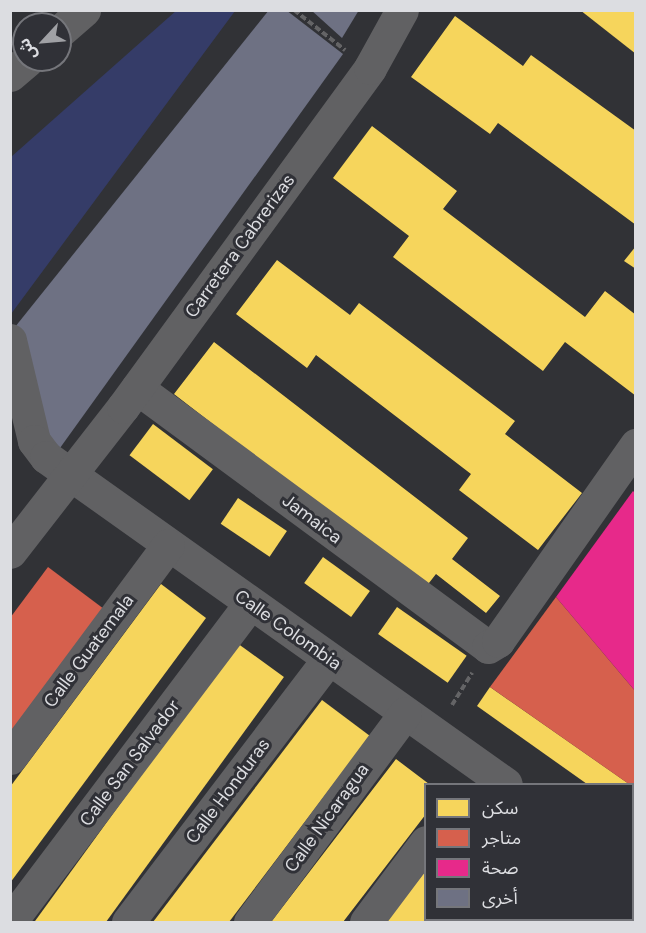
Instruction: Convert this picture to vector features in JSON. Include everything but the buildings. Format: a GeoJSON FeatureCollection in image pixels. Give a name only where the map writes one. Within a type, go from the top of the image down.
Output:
{"type":"FeatureCollection","features":[{"type":"Feature","properties":{"kind":"street"},"geometry":{"type":"LineString","coordinates":[[72,21],[84,10]]}},
{"type":"Feature","properties":{"kind":"street","name":"Carretera Cabrerizas"},"geometry":{"type":"LineString","coordinates":[[16,535],[70,476],[137,388],[370,68],[403,14]]}},
{"type":"Feature","properties":{"kind":"street","name":"Calle Colombia"},"geometry":{"type":"LineString","coordinates":[[10,340],[34,441],[70,476],[405,712],[485,779]]}},
{"type":"Feature","properties":{"kind":"street","name":"Jamaica"},"geometry":{"type":"LineString","coordinates":[[137,388],[488,647]]}},
{"type":"Feature","properties":{"kind":"street"},"geometry":{"type":"LineString","coordinates":[[488,647],[498,641],[633,457]]}},
{"type":"Feature","properties":{"kind":"street","name":"Calle Guatemala"},"geometry":{"type":"LineString","coordinates":[[10,758],[168,545]]}},
{"type":"Feature","properties":{"kind":"street","name":"Calle San Salvador"},"geometry":{"type":"LineString","coordinates":[[10,922],[250,603]]}},
{"type":"Feature","properties":{"kind":"street","name":"Calle Honduras"},"geometry":{"type":"LineString","coordinates":[[128,922],[328,659]]}},
{"type":"Feature","properties":{"kind":"street","name":"Calle Nicaragua"},"geometry":{"type":"LineString","coordinates":[[250,922],[405,712]]}},
{"type":"Feature","properties":{"kind":"street"},"geometry":{"type":"LineString","coordinates":[[366,922],[424,845]]}},
{"type":"Feature","properties":{"kind":"path"},"geometry":{"type":"LineString","coordinates":[[294,10],[370,68]]}},
{"type":"Feature","properties":{"kind":"path"},"geometry":{"type":"LineString","coordinates":[[434,734],[488,647]]}},
{"type":"Feature","properties":{"kind":"shaded area"},"geometry":{"type":"Polygon","coordinates":[[[177,10],[235,11],[11,314],[11,157],[177,10]]]}}]}
